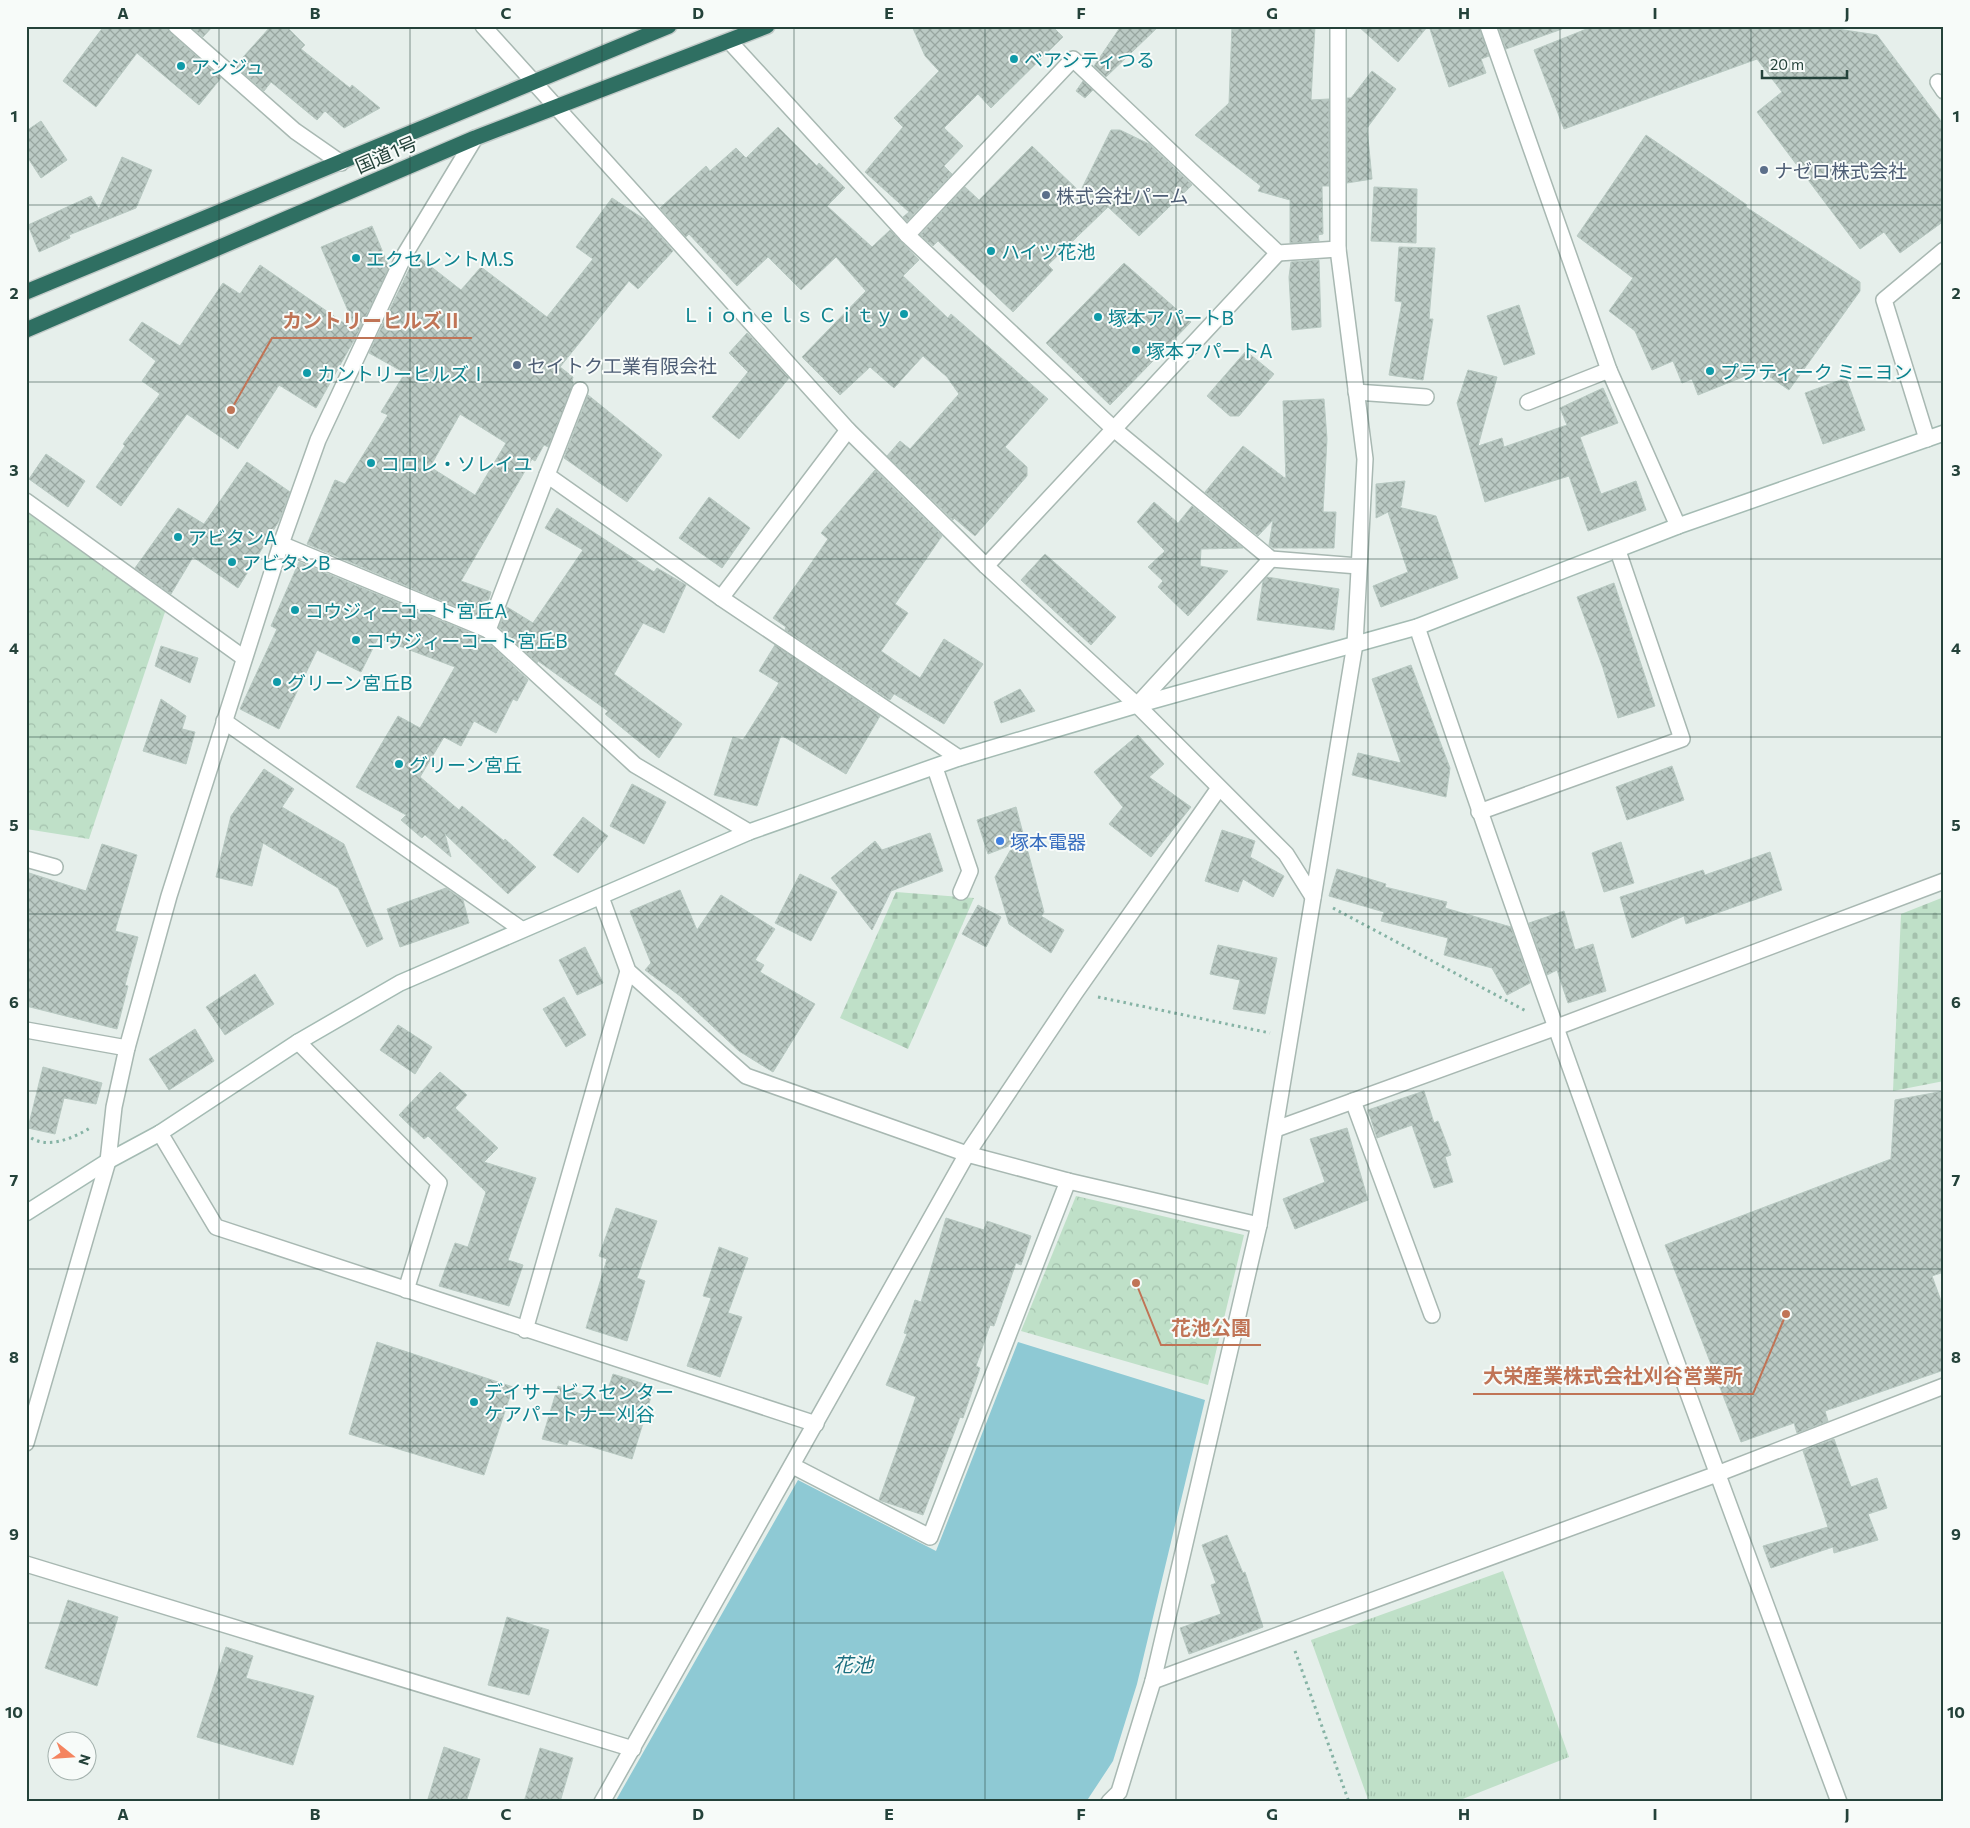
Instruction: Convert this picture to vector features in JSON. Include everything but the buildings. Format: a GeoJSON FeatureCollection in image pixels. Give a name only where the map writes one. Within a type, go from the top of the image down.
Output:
{"type":"FeatureCollection","features":[{"type":"Feature","properties":{"kind":"highway","name":"国道1号"},"geometry":{"type":"LineString","coordinates":[[26,292],[669,26]]}},
{"type":"Feature","properties":{"kind":"highway","name":"国道1号"},"geometry":{"type":"LineString","coordinates":[[26,330],[474,138],[555,106],[730,42],[767,26]]}},
{"type":"Feature","properties":{"kind":"street"},"geometry":{"type":"LineString","coordinates":[[176,26],[295,132],[341,163]]}},
{"type":"Feature","properties":{"kind":"street"},"geometry":{"type":"LineString","coordinates":[[483,26],[848,430],[986,566],[1137,705],[1286,854],[1313,897]]}},
{"type":"Feature","properties":{"kind":"street"},"geometry":{"type":"LineString","coordinates":[[1117,1798],[1153,1681],[1259,1225],[1355,644],[1365,459],[1338,249],[1338,26]]}},
{"type":"Feature","properties":{"kind":"street"},"geometry":{"type":"LineString","coordinates":[[1488,26],[1609,370],[1678,526]]}},
{"type":"Feature","properties":{"kind":"street"},"geometry":{"type":"LineString","coordinates":[[730,42],[907,235],[1115,430],[1271,559],[1358,566]]}},
{"type":"Feature","properties":{"kind":"street"},"geometry":{"type":"LineString","coordinates":[[907,235],[1073,59],[1278,253]]}},
{"type":"Feature","properties":{"kind":"street"},"geometry":{"type":"LineString","coordinates":[[26,1443],[108,1162],[114,1107],[127,1048],[169,896],[281,544],[318,440],[405,254],[474,138]]}},
{"type":"Feature","properties":{"kind":"street"},"geometry":{"type":"LineString","coordinates":[[986,566],[1115,430],[1278,253],[1338,249]]}},
{"type":"Feature","properties":{"kind":"street"},"geometry":{"type":"LineString","coordinates":[[1926,439],[1884,300],[1944,250]]}},
{"type":"Feature","properties":{"kind":"street"},"geometry":{"type":"LineString","coordinates":[[1528,402],[1609,370]]}},
{"type":"Feature","properties":{"kind":"street"},"geometry":{"type":"LineString","coordinates":[[488,630],[580,390]]}},
{"type":"Feature","properties":{"kind":"street"},"geometry":{"type":"LineString","coordinates":[[1356,392],[1426,397]]}},
{"type":"Feature","properties":{"kind":"street"},"geometry":{"type":"LineString","coordinates":[[721,598],[848,430]]}},
{"type":"Feature","properties":{"kind":"street"},"geometry":{"type":"LineString","coordinates":[[26,1213],[108,1162],[160,1133],[298,1042],[400,983],[521,929],[601,897],[749,832],[935,768],[958,758],[1137,705],[1417,627],[1618,551],[1678,526],[1944,433]]}},
{"type":"Feature","properties":{"kind":"street"},"geometry":{"type":"LineString","coordinates":[[547,475],[721,598],[958,758]]}},
{"type":"Feature","properties":{"kind":"street"},"geometry":{"type":"LineString","coordinates":[[26,501],[244,658]]}},
{"type":"Feature","properties":{"kind":"street"},"geometry":{"type":"LineString","coordinates":[[281,544],[488,630],[635,765],[749,832]]}},
{"type":"Feature","properties":{"kind":"street"},"geometry":{"type":"LineString","coordinates":[[1479,812],[1682,739],[1618,551]]}},
{"type":"Feature","properties":{"kind":"street"},"geometry":{"type":"LineString","coordinates":[[1137,705],[1271,559]]}},
{"type":"Feature","properties":{"kind":"street"},"geometry":{"type":"LineString","coordinates":[[1417,627],[1479,812],[1717,1474],[1838,1802]]}},
{"type":"Feature","properties":{"kind":"street"},"geometry":{"type":"LineString","coordinates":[[224,721],[521,929]]}},
{"type":"Feature","properties":{"kind":"street"},"geometry":{"type":"LineString","coordinates":[[935,768],[970,871],[961,892]]}},
{"type":"Feature","properties":{"kind":"street"},"geometry":{"type":"LineString","coordinates":[[602,1802],[793,1466],[967,1154],[1075,993],[1219,788]]}},
{"type":"Feature","properties":{"kind":"street"},"geometry":{"type":"LineString","coordinates":[[26,859],[55,867]]}},
{"type":"Feature","properties":{"kind":"street"},"geometry":{"type":"LineString","coordinates":[[1276,1130],[1557,1027],[1944,881]]}},
{"type":"Feature","properties":{"kind":"street"},"geometry":{"type":"LineString","coordinates":[[601,897],[628,971],[746,1076],[967,1154],[1068,1181],[1259,1225]]}},
{"type":"Feature","properties":{"kind":"street"},"geometry":{"type":"LineString","coordinates":[[525,1330],[628,971]]}},
{"type":"Feature","properties":{"kind":"street"},"geometry":{"type":"LineString","coordinates":[[26,1030],[127,1048]]}},
{"type":"Feature","properties":{"kind":"street"},"geometry":{"type":"LineString","coordinates":[[298,1042],[439,1183],[406,1290]]}},
{"type":"Feature","properties":{"kind":"street"},"geometry":{"type":"LineString","coordinates":[[1353,1101],[1432,1315]]}},
{"type":"Feature","properties":{"kind":"street"},"geometry":{"type":"LineString","coordinates":[[160,1133],[216,1227],[816,1424]]}},
{"type":"Feature","properties":{"kind":"street"},"geometry":{"type":"LineString","coordinates":[[793,1466],[930,1537],[1068,1181]]}},
{"type":"Feature","properties":{"kind":"street"},"geometry":{"type":"LineString","coordinates":[[1153,1681],[1717,1474],[1944,1386]]}},
{"type":"Feature","properties":{"kind":"street"},"geometry":{"type":"LineString","coordinates":[[26,1564],[633,1749]]}},
{"type":"Feature","properties":{"kind":"path"},"geometry":{"type":"LineString","coordinates":[[1313,897],[1557,1027]]}},
{"type":"Feature","properties":{"kind":"path"},"geometry":{"type":"LineString","coordinates":[[1075,993],[1290,1037]]}},
{"type":"Feature","properties":{"kind":"path"},"geometry":{"type":"LineString","coordinates":[[26,1134],[32,1139],[61,1142],[89,1129],[114,1107]]}},
{"type":"Feature","properties":{"kind":"path"},"geometry":{"type":"LineString","coordinates":[[1288,1631],[1349,1802]]}},
{"type":"Feature","properties":{"kind":"green space"},"geometry":{"type":"Polygon","coordinates":[[[26,511],[166,609],[89,839],[26,829],[26,511]]]}},
{"type":"Feature","properties":{"kind":"green space"},"geometry":{"type":"Polygon","coordinates":[[[896,892],[974,898],[908,1049],[840,1018],[896,892]]]}},
{"type":"Feature","properties":{"kind":"green space"},"geometry":{"type":"Polygon","coordinates":[[[1944,897],[1944,1081],[1893,1091],[1901,914],[1944,897]]]}},
{"type":"Feature","properties":{"kind":"green space"},"geometry":{"type":"Polygon","coordinates":[[[1076,1196],[1244,1235],[1208,1385],[1021,1331],[1076,1196]]]}},
{"type":"Feature","properties":{"kind":"green space"},"geometry":{"type":"Polygon","coordinates":[[[1503,1571],[1569,1757],[1455,1802],[1369,1802],[1311,1640],[1503,1571]]]}},
{"type":"Feature","properties":{"kind":"water","name":"花池"},"geometry":{"type":"Polygon","coordinates":[[[1018,1342],[1205,1400],[1137,1684],[1113,1761],[1086,1802],[615,1802],[798,1480],[936,1551],[1018,1342]]]}},
{"type":"Feature","properties":{"kind":"place","name":"ベアシティつる"},"geometry":{"type":"Point","coordinates":[1014,59]}},
{"type":"Feature","properties":{"kind":"place","name":"アンジュ"},"geometry":{"type":"Point","coordinates":[181,66]}},
{"type":"Feature","properties":{"kind":"place","name":"ナゼロ株式会社"},"geometry":{"type":"Point","coordinates":[1764,170]}},
{"type":"Feature","properties":{"kind":"place","name":"株式会社パーム"},"geometry":{"type":"Point","coordinates":[1046,195]}},
{"type":"Feature","properties":{"kind":"place","name":"ハイツ花池"},"geometry":{"type":"Point","coordinates":[991,251]}},
{"type":"Feature","properties":{"kind":"place","name":"エクセレントM.S"},"geometry":{"type":"Point","coordinates":[356,258]}},
{"type":"Feature","properties":{"kind":"place","name":"Ｌｉｏｎｅｌｓ Ｃｉｔｙ"},"geometry":{"type":"Point","coordinates":[904,314]}},
{"type":"Feature","properties":{"kind":"place","name":"塚本アパートB"},"geometry":{"type":"Point","coordinates":[1098,317]}},
{"type":"Feature","properties":{"kind":"place","name":"塚本アパートA"},"geometry":{"type":"Point","coordinates":[1136,350]}},
{"type":"Feature","properties":{"kind":"place","name":"セイトク工業有限会社"},"geometry":{"type":"Point","coordinates":[517,365]}},
{"type":"Feature","properties":{"kind":"place","name":"プラティーク ミニヨン"},"geometry":{"type":"Point","coordinates":[1710,371]}},
{"type":"Feature","properties":{"kind":"place","name":"カントリーヒルズⅠ"},"geometry":{"type":"Point","coordinates":[307,373]}},
{"type":"Feature","properties":{"kind":"place","name":"カントリーヒルズⅡ"},"geometry":{"type":"Point","coordinates":[231,410]}},
{"type":"Feature","properties":{"kind":"place","name":"コロレ・ソレイユ"},"geometry":{"type":"Point","coordinates":[371,463]}},
{"type":"Feature","properties":{"kind":"place","name":"アビタンA"},"geometry":{"type":"Point","coordinates":[178,537]}},
{"type":"Feature","properties":{"kind":"place","name":"アビタンB"},"geometry":{"type":"Point","coordinates":[232,562]}},
{"type":"Feature","properties":{"kind":"place","name":"コウジィーコート宮丘A"},"geometry":{"type":"Point","coordinates":[295,610]}},
{"type":"Feature","properties":{"kind":"place","name":"コウジィーコート宮丘B"},"geometry":{"type":"Point","coordinates":[356,640]}},
{"type":"Feature","properties":{"kind":"place","name":"グリーン宮丘B"},"geometry":{"type":"Point","coordinates":[277,682]}},
{"type":"Feature","properties":{"kind":"place","name":"グリーン宮丘"},"geometry":{"type":"Point","coordinates":[399,764]}},
{"type":"Feature","properties":{"kind":"place","name":"塚本電器"},"geometry":{"type":"Point","coordinates":[1000,841]}},
{"type":"Feature","properties":{"kind":"place","name":"花池公園"},"geometry":{"type":"Point","coordinates":[1136,1283]}},
{"type":"Feature","properties":{"kind":"place","name":"大栄産業株式会社刈谷営業所"},"geometry":{"type":"Point","coordinates":[1786,1314]}},
{"type":"Feature","properties":{"kind":"place","name":"デイサービスセンター ケアパートナー刈谷"},"geometry":{"type":"Point","coordinates":[474,1402]}}]}
